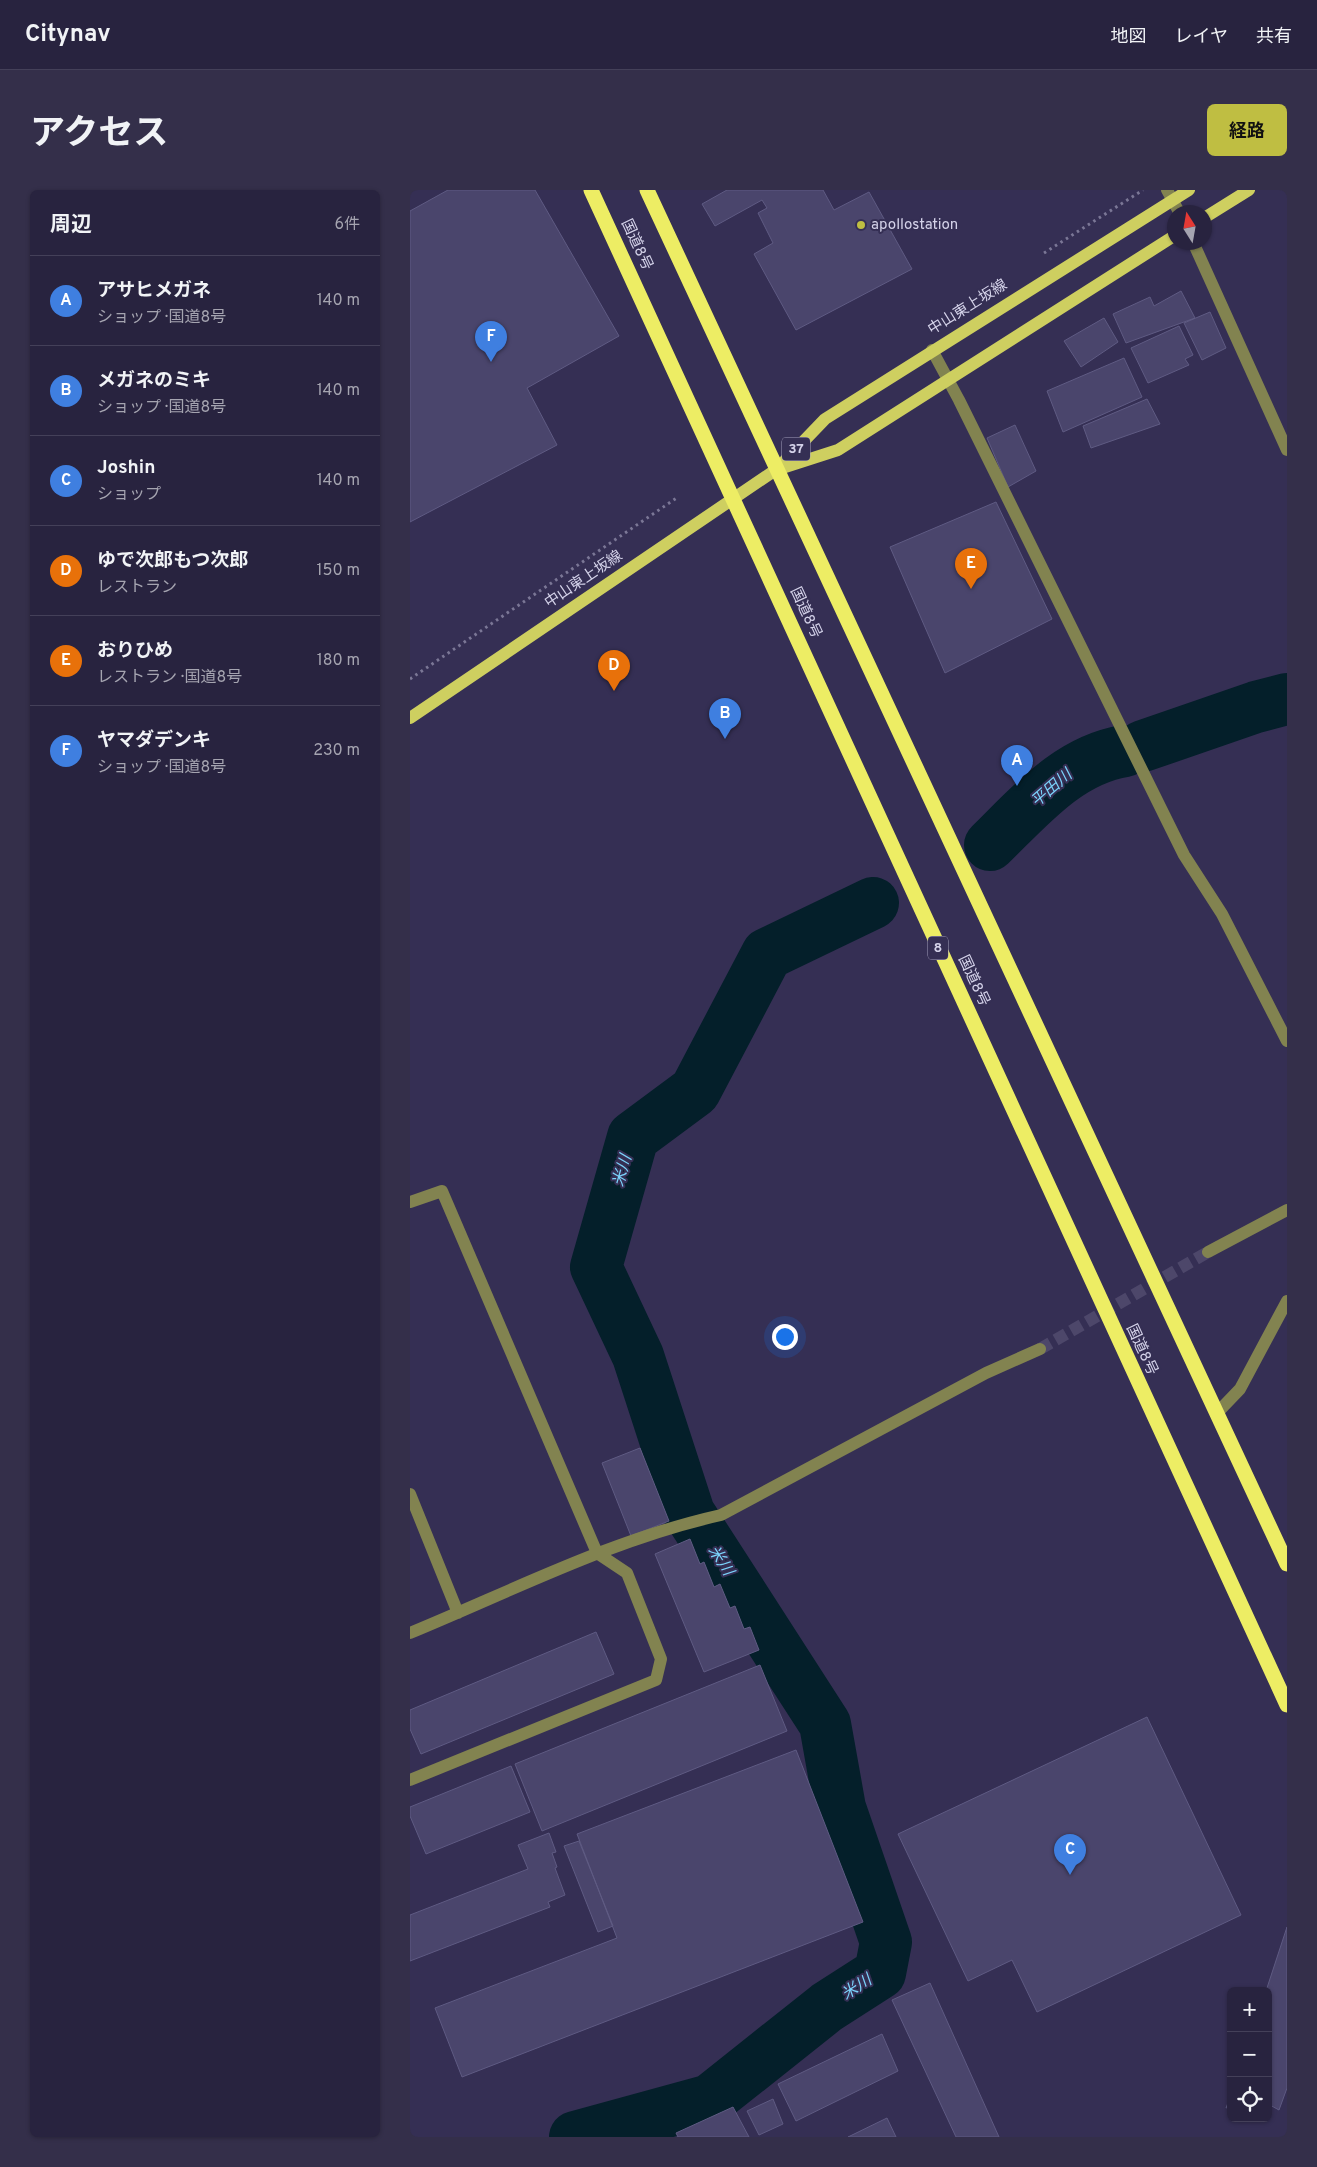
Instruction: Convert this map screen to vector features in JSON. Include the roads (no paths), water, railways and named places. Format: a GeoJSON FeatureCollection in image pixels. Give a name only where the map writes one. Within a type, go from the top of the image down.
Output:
{"type":"FeatureCollection","features":[{"type":"Feature","properties":{"kind":"highway","name":"国道8号"},"geometry":{"type":"LineString","coordinates":[[591,190],[1287,1705]]}},
{"type":"Feature","properties":{"kind":"highway"},"geometry":{"type":"LineString","coordinates":[[647,190],[1287,1564]]}},
{"type":"Feature","properties":{"kind":"main road","name":"中山東上坂線"},"geometry":{"type":"LineString","coordinates":[[410,718],[778,469],[825,419],[1170,195],[1189,190]]}},
{"type":"Feature","properties":{"kind":"main road"},"geometry":{"type":"LineString","coordinates":[[1212,213],[1249,190]]}},
{"type":"Feature","properties":{"kind":"main road","name":"中山東上坂線"},"geometry":{"type":"LineString","coordinates":[[778,469],[838,450],[1167,240]]}},
{"type":"Feature","properties":{"kind":"street"},"geometry":{"type":"LineString","coordinates":[[1197,250],[1287,450]]}},
{"type":"Feature","properties":{"kind":"street"},"geometry":{"type":"LineString","coordinates":[[932,350],[1184,855],[1222,914],[1287,1041]]}},
{"type":"Feature","properties":{"kind":"street"},"geometry":{"type":"LineString","coordinates":[[410,1202],[442,1192],[596,1553],[627,1573],[661,1659],[656,1680],[410,1780]]}},
{"type":"Feature","properties":{"kind":"street"},"geometry":{"type":"LineString","coordinates":[[1208,1252],[1287,1210]]}},
{"type":"Feature","properties":{"kind":"street"},"geometry":{"type":"LineString","coordinates":[[1216,1414],[1240,1389],[1287,1301]]}},
{"type":"Feature","properties":{"kind":"street"},"geometry":{"type":"LineString","coordinates":[[410,1633],[596,1553],[642,1539],[682,1523],[721,1515],[986,1374],[1040,1349]]}},
{"type":"Feature","properties":{"kind":"street"},"geometry":{"type":"LineString","coordinates":[[410,1494],[458,1613]]}},
{"type":"Feature","properties":{"kind":"waterway","name":"平田川"},"geometry":{"type":"LineString","coordinates":[[1143,746],[1256,707],[1287,699]]}},
{"type":"Feature","properties":{"kind":"waterway","name":"平田川"},"geometry":{"type":"LineString","coordinates":[[990,845],[1035,800],[1068,774],[1104,756],[1125,751]]}},
{"type":"Feature","properties":{"kind":"waterway","name":"米川"},"geometry":{"type":"LineString","coordinates":[[575,2137],[710,2100],[827,2007],[880,1973],[886,1942],[840,1808],[825,1724],[689,1513],[638,1356],[596,1267],[633,1137],[695,1091],[767,954],[873,903]]}},
{"type":"Feature","properties":{"kind":"tunnel"},"geometry":{"type":"LineString","coordinates":[[1040,1349],[1208,1252]]}},
{"type":"Feature","properties":{"kind":"place","name":"apollostation"},"geometry":{"type":"Point","coordinates":[861,225]}},
{"type":"Feature","properties":{"kind":"place","name":"ヤマダデンキ"},"geometry":{"type":"Point","coordinates":[491,362]}},
{"type":"Feature","properties":{"kind":"place","name":"おりひめ"},"geometry":{"type":"Point","coordinates":[971,589]}},
{"type":"Feature","properties":{"kind":"place","name":"ゆで次郎もつ次郎"},"geometry":{"type":"Point","coordinates":[614,691]}},
{"type":"Feature","properties":{"kind":"place","name":"メガネのミキ"},"geometry":{"type":"Point","coordinates":[725,739]}},
{"type":"Feature","properties":{"kind":"place","name":"アサヒメガネ"},"geometry":{"type":"Point","coordinates":[1017,786]}},
{"type":"Feature","properties":{"kind":"place","name":"Joshin"},"geometry":{"type":"Point","coordinates":[1070,1875]}}]}
